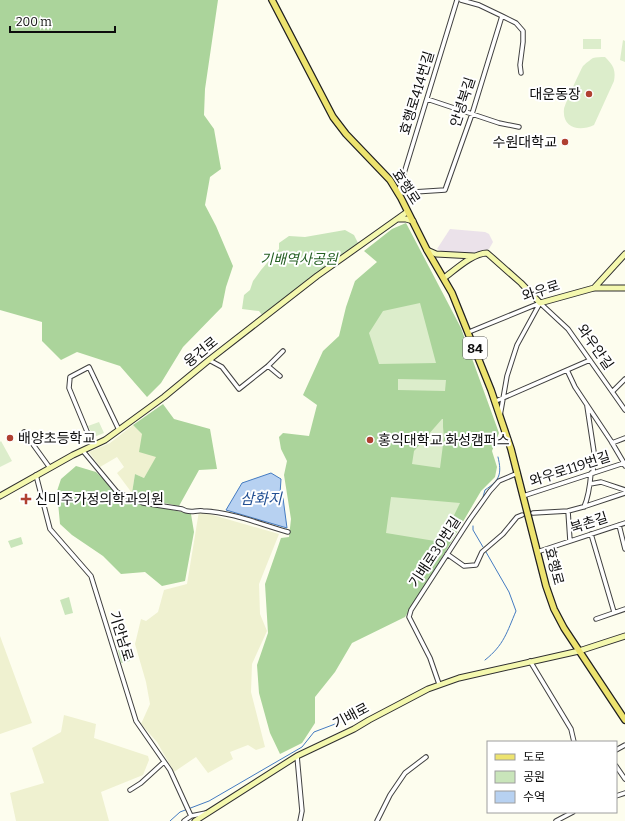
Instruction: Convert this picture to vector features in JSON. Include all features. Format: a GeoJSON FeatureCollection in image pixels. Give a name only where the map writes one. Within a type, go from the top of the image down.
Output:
{"type":"FeatureCollection","features":[{"type":"Feature","properties":{"kind":"main road","name":"효행로"},"geometry":{"type":"LineString","coordinates":[[272,0],[333,117],[346,134],[390,180],[452,293],[496,402],[511,448],[546,586],[554,609],[564,628],[625,720]]}},
{"type":"Feature","properties":{"kind":"street","name":"효행로414번길"},"geometry":{"type":"LineString","coordinates":[[398,193],[457,0]]}},
{"type":"Feature","properties":{"kind":"street"},"geometry":{"type":"LineString","coordinates":[[461,0],[479,5],[502,16],[516,23],[523,31],[520,65],[521,73]]}},
{"type":"Feature","properties":{"kind":"street"},"geometry":{"type":"LineString","coordinates":[[479,0],[479,5]]}},
{"type":"Feature","properties":{"kind":"street","name":"안녕북길"},"geometry":{"type":"LineString","coordinates":[[398,193],[446,190],[472,114],[502,16]]}},
{"type":"Feature","properties":{"kind":"street"},"geometry":{"type":"LineString","coordinates":[[427,99],[472,114],[519,127]]}},
{"type":"Feature","properties":{"kind":"street"},"geometry":{"type":"LineString","coordinates":[[401,182],[410,192]]}},
{"type":"Feature","properties":{"kind":"street","name":"융건로"},"geometry":{"type":"LineString","coordinates":[[0,496],[36,475],[105,440],[164,397],[317,276],[407,212]]}},
{"type":"Feature","properties":{"kind":"street"},"geometry":{"type":"LineString","coordinates":[[397,220],[406,219],[413,221]]}},
{"type":"Feature","properties":{"kind":"street"},"geometry":{"type":"LineString","coordinates":[[428,250],[436,254],[474,256]]}},
{"type":"Feature","properties":{"kind":"street","name":"와우안길"},"geometry":{"type":"LineString","coordinates":[[474,256],[480,253],[487,253],[521,283],[568,329],[625,410]]}},
{"type":"Feature","properties":{"kind":"street"},"geometry":{"type":"LineString","coordinates":[[594,288],[625,254]]}},
{"type":"Feature","properties":{"kind":"street"},"geometry":{"type":"LineString","coordinates":[[444,278],[474,256]]}},
{"type":"Feature","properties":{"kind":"street","name":"와우로"},"geometry":{"type":"LineString","coordinates":[[469,332],[540,303],[594,288],[625,288]]}},
{"type":"Feature","properties":{"kind":"street"},"geometry":{"type":"LineString","coordinates":[[500,416],[507,376],[517,345],[540,303]]}},
{"type":"Feature","properties":{"kind":"street"},"geometry":{"type":"LineString","coordinates":[[209,360],[222,367],[239,389],[268,366],[283,351]]}},
{"type":"Feature","properties":{"kind":"street"},"geometry":{"type":"LineString","coordinates":[[496,402],[590,360]]}},
{"type":"Feature","properties":{"kind":"street"},"geometry":{"type":"LineString","coordinates":[[268,366],[280,376]]}},
{"type":"Feature","properties":{"kind":"street"},"geometry":{"type":"LineString","coordinates":[[93,446],[69,388],[70,377],[89,367],[119,430]]}},
{"type":"Feature","properties":{"kind":"street","name":"와우로119번길"},"geometry":{"type":"LineString","coordinates":[[523,496],[592,473],[624,465],[612,443],[575,387],[567,370]]}},
{"type":"Feature","properties":{"kind":"street"},"geometry":{"type":"LineString","coordinates":[[613,391],[625,379]]}},
{"type":"Feature","properties":{"kind":"street"},"geometry":{"type":"LineString","coordinates":[[584,507],[588,499],[594,452],[587,405]]}},
{"type":"Feature","properties":{"kind":"street"},"geometry":{"type":"LineString","coordinates":[[24,432],[50,468]]}},
{"type":"Feature","properties":{"kind":"street"},"geometry":{"type":"LineString","coordinates":[[612,443],[625,438]]}},
{"type":"Feature","properties":{"kind":"street"},"geometry":{"type":"LineString","coordinates":[[83,451],[117,492],[143,503],[182,509],[186,512],[202,510],[226,514],[288,532]]}},
{"type":"Feature","properties":{"kind":"street","name":"기배로30번길"},"geometry":{"type":"LineString","coordinates":[[439,684],[430,658],[409,617],[410,610],[490,491],[499,481],[518,473]]}},
{"type":"Feature","properties":{"kind":"street","name":"기안남로"},"geometry":{"type":"LineString","coordinates":[[36,475],[50,529],[91,576],[136,721],[170,770],[191,815]]}},
{"type":"Feature","properties":{"kind":"street","name":"와우로119번길"},"geometry":{"type":"LineString","coordinates":[[590,484],[601,482],[625,492]]}},
{"type":"Feature","properties":{"kind":"street","name":"와우로119번길"},"geometry":{"type":"LineString","coordinates":[[533,513],[568,511],[584,507],[625,492]]}},
{"type":"Feature","properties":{"kind":"street"},"geometry":{"type":"LineString","coordinates":[[568,511],[570,541]]}},
{"type":"Feature","properties":{"kind":"street"},"geometry":{"type":"LineString","coordinates":[[448,554],[464,566],[476,565],[482,552],[503,534],[517,517],[522,516]]}},
{"type":"Feature","properties":{"kind":"street","name":"북촌길"},"geometry":{"type":"LineString","coordinates":[[537,552],[625,523]]}},
{"type":"Feature","properties":{"kind":"street"},"geometry":{"type":"LineString","coordinates":[[619,525],[625,549]]}},
{"type":"Feature","properties":{"kind":"street"},"geometry":{"type":"LineString","coordinates":[[591,534],[614,612]]}},
{"type":"Feature","properties":{"kind":"street"},"geometry":{"type":"LineString","coordinates":[[596,618],[625,609]]}},
{"type":"Feature","properties":{"kind":"street","name":"기배로"},"geometry":{"type":"LineString","coordinates":[[196,821],[297,756],[354,729],[394,706],[439,684],[530,661],[579,651],[625,636]]}},
{"type":"Feature","properties":{"kind":"street"},"geometry":{"type":"LineString","coordinates":[[530,661],[571,730],[574,741]]}},
{"type":"Feature","properties":{"kind":"street"},"geometry":{"type":"LineString","coordinates":[[297,756],[302,811],[300,821]]}},
{"type":"Feature","properties":{"kind":"street"},"geometry":{"type":"LineString","coordinates":[[377,821],[390,795],[405,773],[426,757]]}},
{"type":"Feature","properties":{"kind":"street"},"geometry":{"type":"LineString","coordinates":[[130,790],[141,783],[164,762]]}},
{"type":"Feature","properties":{"kind":"street"},"geometry":{"type":"LineString","coordinates":[[617,767],[625,779]]}},
{"type":"Feature","properties":{"kind":"street"},"geometry":{"type":"LineString","coordinates":[[184,821],[191,815],[211,811]]}},
{"type":"Feature","properties":{"kind":"street"},"geometry":{"type":"LineString","coordinates":[[556,821],[570,813]]}},
{"type":"Feature","properties":{"kind":"shaded area"},"geometry":{"type":"Polygon","coordinates":[[[450,229],[485,232],[489,234],[493,242],[489,249],[467,254],[447,253],[437,249],[450,229]]]}},
{"type":"Feature","properties":{"kind":"green space"},"geometry":{"type":"Polygon","coordinates":[[[0,0],[218,0],[205,89],[204,115],[214,129],[221,169],[210,177],[205,205],[216,226],[233,266],[226,287],[222,307],[183,347],[161,383],[147,397],[120,366],[77,352],[61,360],[42,341],[42,322],[0,310],[0,0]]]}},
{"type":"Feature","properties":{"kind":"green space"},"geometry":{"type":"Polygon","coordinates":[[[583,39],[601,39],[601,49],[583,49],[583,39]]]}},
{"type":"Feature","properties":{"kind":"green space"},"geometry":{"type":"Polygon","coordinates":[[[623,40],[625,41],[625,62],[620,60],[623,40]]]}},
{"type":"Feature","properties":{"kind":"green space","name":"대운동장"},"geometry":{"type":"Polygon","coordinates":[[[605,57],[610,62],[615,73],[614,81],[594,125],[583,128],[573,127],[566,120],[564,109],[576,80],[583,66],[593,58],[605,57]]]}},
{"type":"Feature","properties":{"kind":"green space"},"geometry":{"type":"Polygon","coordinates":[[[406,223],[461,328],[499,433],[492,451],[497,467],[495,477],[481,491],[405,617],[352,643],[335,672],[315,697],[315,723],[302,743],[280,754],[270,733],[259,693],[257,665],[268,633],[265,584],[281,538],[289,537],[291,519],[284,475],[287,461],[281,449],[279,437],[283,433],[309,436],[317,405],[303,395],[323,351],[339,336],[346,307],[355,281],[377,262],[364,251],[392,229],[406,223]]]}},
{"type":"Feature","properties":{"kind":"green space","name":"기배역사공원"},"geometry":{"type":"Polygon","coordinates":[[[345,230],[354,235],[358,243],[262,315],[259,311],[242,309],[244,295],[250,290],[253,281],[279,249],[279,243],[289,236],[305,237],[345,230]]]}},
{"type":"Feature","properties":{"kind":"green space"},"geometry":{"type":"Polygon","coordinates":[[[420,303],[436,363],[379,364],[369,333],[383,311],[420,303]]]}},
{"type":"Feature","properties":{"kind":"green space"},"geometry":{"type":"Polygon","coordinates":[[[398,379],[446,380],[445,391],[398,390],[398,379]]]}},
{"type":"Feature","properties":{"kind":"green space"},"geometry":{"type":"Polygon","coordinates":[[[163,404],[174,419],[210,429],[217,469],[199,470],[179,506],[150,500],[132,493],[135,474],[144,478],[156,457],[139,452],[142,434],[133,425],[163,404]]]}},
{"type":"Feature","properties":{"kind":"green space"},"geometry":{"type":"Polygon","coordinates":[[[442,419],[444,437],[440,468],[412,464],[414,451],[442,419]]]}},
{"type":"Feature","properties":{"kind":"green space"},"geometry":{"type":"Polygon","coordinates":[[[99,422],[104,433],[94,437],[88,426],[99,422]]]}},
{"type":"Feature","properties":{"kind":"green space"},"geometry":{"type":"Polygon","coordinates":[[[133,425],[142,434],[157,457],[144,478],[135,474],[132,493],[117,473],[124,467],[117,457],[100,467],[89,452],[110,443],[133,425]]]}},
{"type":"Feature","properties":{"kind":"green space"},"geometry":{"type":"Polygon","coordinates":[[[1,441],[12,461],[0,467],[0,442],[1,441]]]}},
{"type":"Feature","properties":{"kind":"green space"},"geometry":{"type":"Polygon","coordinates":[[[76,466],[96,472],[125,500],[191,514],[194,532],[185,581],[162,586],[145,572],[121,574],[103,556],[72,535],[60,524],[57,491],[61,479],[76,466]]]}},
{"type":"Feature","properties":{"kind":"green space"},"geometry":{"type":"Polygon","coordinates":[[[391,497],[460,503],[441,542],[386,533],[391,497]]]}},
{"type":"Feature","properties":{"kind":"green space"},"geometry":{"type":"Polygon","coordinates":[[[199,511],[279,534],[259,584],[260,614],[267,631],[252,664],[251,692],[265,747],[256,750],[248,745],[230,752],[233,759],[208,773],[196,757],[174,772],[157,742],[141,724],[150,704],[146,682],[135,644],[141,619],[146,621],[158,612],[164,590],[187,584],[199,511]]]}},
{"type":"Feature","properties":{"kind":"green space"},"geometry":{"type":"Polygon","coordinates":[[[21,537],[23,544],[11,548],[8,541],[21,537]]]}},
{"type":"Feature","properties":{"kind":"green space"},"geometry":{"type":"Polygon","coordinates":[[[69,597],[73,613],[65,615],[60,600],[69,597]]]}},
{"type":"Feature","properties":{"kind":"green space"},"geometry":{"type":"Polygon","coordinates":[[[0,636],[32,723],[0,734],[0,636]]]}},
{"type":"Feature","properties":{"kind":"green space"},"geometry":{"type":"Polygon","coordinates":[[[127,648],[130,661],[121,663],[118,650],[127,648]]]}},
{"type":"Feature","properties":{"kind":"green space"},"geometry":{"type":"Polygon","coordinates":[[[64,715],[96,724],[94,738],[148,756],[149,760],[143,775],[101,792],[109,821],[16,821],[10,793],[44,783],[32,748],[61,732],[64,715]]]}},
{"type":"Feature","properties":{"kind":"water","name":"삼화지"},"geometry":{"type":"Polygon","coordinates":[[[271,473],[281,479],[280,494],[283,498],[287,528],[226,510],[242,483],[271,473]]]}},
{"type":"Feature","properties":{"kind":"waterway"},"geometry":{"type":"LineString","coordinates":[[483,497],[485,490],[494,483],[499,476],[500,468],[498,457]]}},
{"type":"Feature","properties":{"kind":"waterway"},"geometry":{"type":"LineString","coordinates":[[473,526],[473,530],[483,547]]}},
{"type":"Feature","properties":{"kind":"waterway"},"geometry":{"type":"LineString","coordinates":[[485,660],[501,643],[516,611],[509,592],[486,552]]}},
{"type":"Feature","properties":{"kind":"waterway"},"geometry":{"type":"LineString","coordinates":[[170,821],[180,812],[209,801],[302,747],[314,732],[343,721]]}},
{"type":"Feature","properties":{"kind":"place","name":"대운동장"},"geometry":{"type":"Point","coordinates":[589,94]}},
{"type":"Feature","properties":{"kind":"place","name":"수원대학교"},"geometry":{"type":"Point","coordinates":[565,142]}},
{"type":"Feature","properties":{"kind":"place","name":"배양초등학교"},"geometry":{"type":"Point","coordinates":[10,438]}},
{"type":"Feature","properties":{"kind":"place","name":"홍익대학교 화성캠퍼스"},"geometry":{"type":"Point","coordinates":[370,440]}},
{"type":"Feature","properties":{"kind":"place","name":"신미주가정의학과의원"},"geometry":{"type":"Point","coordinates":[26,499]}}]}
